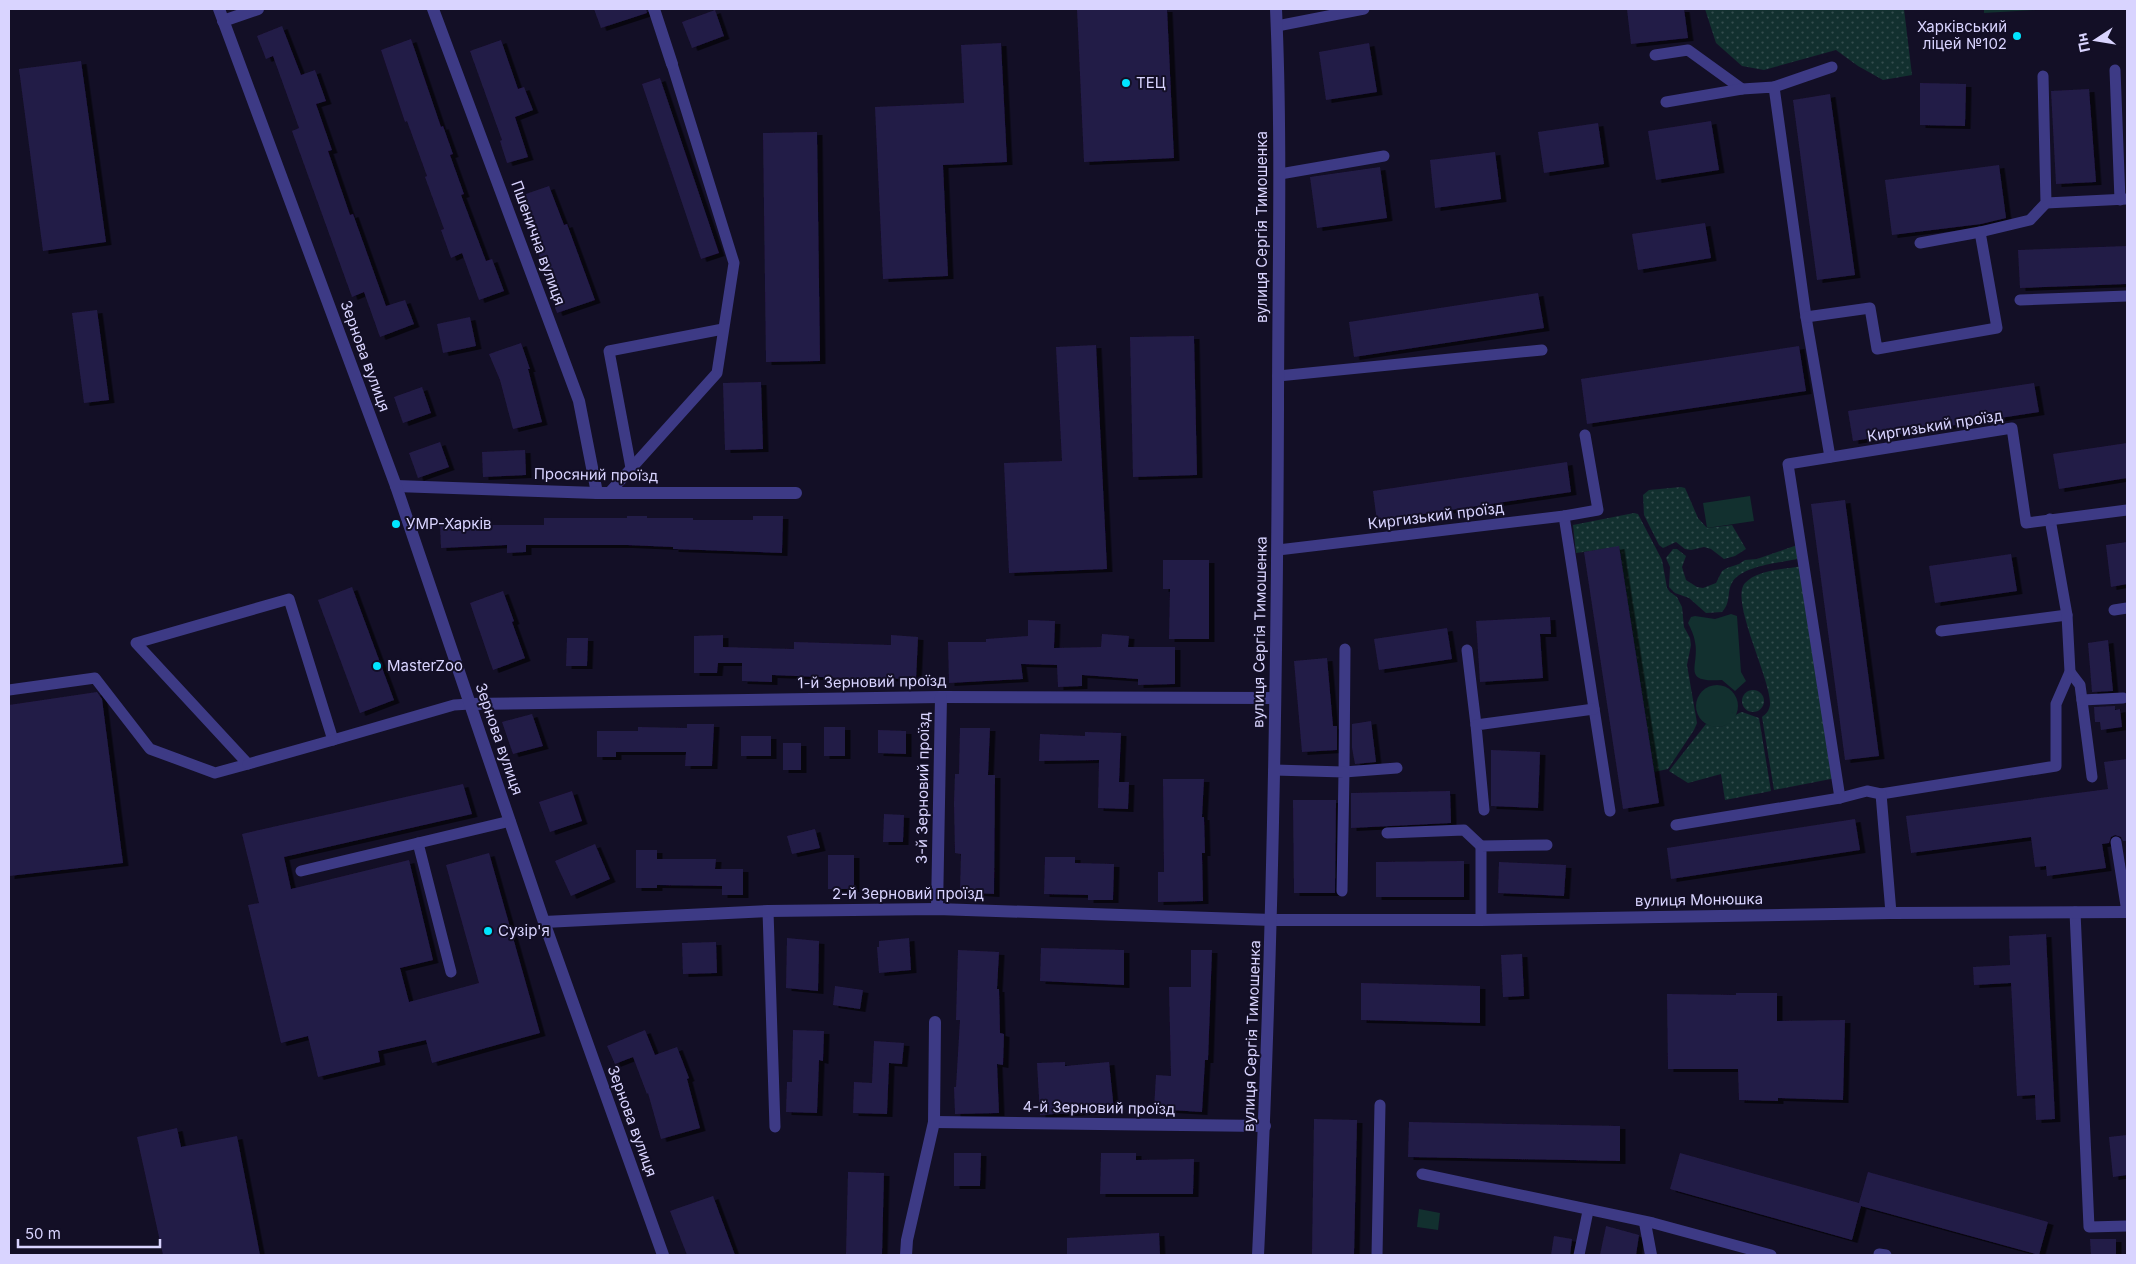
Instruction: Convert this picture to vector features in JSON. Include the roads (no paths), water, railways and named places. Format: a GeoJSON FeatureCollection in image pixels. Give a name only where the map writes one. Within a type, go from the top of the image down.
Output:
{"type":"FeatureCollection","features":[{"type":"Feature","properties":{"kind":"street","name":"Зернова вулиця"},"geometry":{"type":"LineString","coordinates":[[219,9],[396,486],[544,922],[663,1255]]}},
{"type":"Feature","properties":{"kind":"street"},"geometry":{"type":"LineString","coordinates":[[223,21],[258,9]]}},
{"type":"Feature","properties":{"kind":"street","name":"Пшенична вулиця"},"geometry":{"type":"LineString","coordinates":[[433,9],[579,401],[603,493]]}},
{"type":"Feature","properties":{"kind":"street"},"geometry":{"type":"LineString","coordinates":[[654,9],[672,64]]}},
{"type":"Feature","properties":{"kind":"street","name":"вулиця Сергія Тимошенка"},"geometry":{"type":"LineString","coordinates":[[1258,1255],[1265,1126],[1272,920],[1278,550],[1280,174],[1276,9]]}},
{"type":"Feature","properties":{"kind":"street","name":"Просяний проїзд"},"geometry":{"type":"LineString","coordinates":[[396,486],[603,493],[796,493]]}},
{"type":"Feature","properties":{"kind":"street","name":"1-й Зерновий проїзд"},"geometry":{"type":"LineString","coordinates":[[470,704],[941,697],[1275,698]]}},
{"type":"Feature","properties":{"kind":"street","name":"3-й Зерновий проїзд"},"geometry":{"type":"LineString","coordinates":[[938,909],[941,697]]}},
{"type":"Feature","properties":{"kind":"street","name":"2-й Зерновий проїзд"},"geometry":{"type":"LineString","coordinates":[[544,922],[768,911],[938,909],[1272,920]]}},
{"type":"Feature","properties":{"kind":"street","name":"вулиця Монюшка"},"geometry":{"type":"LineString","coordinates":[[1272,920],[1481,920],[1891,913],[2127,912]]}},
{"type":"Feature","properties":{"kind":"street"},"geometry":{"type":"LineString","coordinates":[[906,1255],[907,1240],[934,1122],[935,1022]]}},
{"type":"Feature","properties":{"kind":"street","name":"4-й Зерновий проїзд"},"geometry":{"type":"LineString","coordinates":[[934,1122],[1265,1126]]}},
{"type":"Feature","properties":{"kind":"street"},"geometry":{"type":"LineString","coordinates":[[1645,1223],[1652,1255]]}},
{"type":"Feature","properties":{"kind":"lane"},"geometry":{"type":"LineString","coordinates":[[1277,26],[1364,9]]}},
{"type":"Feature","properties":{"kind":"lane"},"geometry":{"type":"LineString","coordinates":[[1655,55],[1688,50],[1742,89]]}},
{"type":"Feature","properties":{"kind":"lane"},"geometry":{"type":"LineString","coordinates":[[603,493],[631,468],[716,373],[734,263],[672,64]]}},
{"type":"Feature","properties":{"kind":"lane"},"geometry":{"type":"LineString","coordinates":[[1666,102],[1742,89],[1774,87],[1832,67]]}},
{"type":"Feature","properties":{"kind":"lane"},"geometry":{"type":"LineString","coordinates":[[1920,243],[1980,232],[2030,220],[2046,204],[2124,199],[2115,70]]}},
{"type":"Feature","properties":{"kind":"lane"},"geometry":{"type":"LineString","coordinates":[[2043,76],[2046,204]]}},
{"type":"Feature","properties":{"kind":"lane"},"geometry":{"type":"LineString","coordinates":[[1774,87],[1806,317],[1830,457]]}},
{"type":"Feature","properties":{"kind":"lane"},"geometry":{"type":"LineString","coordinates":[[1280,174],[1384,156]]}},
{"type":"Feature","properties":{"kind":"lane"},"geometry":{"type":"LineString","coordinates":[[1806,317],[1870,308],[1876,349],[1997,328],[1980,232]]}},
{"type":"Feature","properties":{"kind":"lane"},"geometry":{"type":"LineString","coordinates":[[2020,300],[2127,296]]}},
{"type":"Feature","properties":{"kind":"lane"},"geometry":{"type":"LineString","coordinates":[[631,468],[609,351],[723,329]]}},
{"type":"Feature","properties":{"kind":"lane"},"geometry":{"type":"LineString","coordinates":[[1278,376],[1542,350]]}},
{"type":"Feature","properties":{"kind":"lane","name":"Киргизький проїзд"},"geometry":{"type":"LineString","coordinates":[[1840,798],[1788,464],[2012,428],[2026,522],[2127,510]]}},
{"type":"Feature","properties":{"kind":"lane","name":"Киргизький проїзд"},"geometry":{"type":"LineString","coordinates":[[1278,550],[1564,516],[1598,510],[1585,435]]}},
{"type":"Feature","properties":{"kind":"lane"},"geometry":{"type":"LineString","coordinates":[[1564,516],[1610,811]]}},
{"type":"Feature","properties":{"kind":"lane"},"geometry":{"type":"LineString","coordinates":[[1676,825],[1840,798],[1866,791],[1881,794],[2056,766],[2056,704],[2070,672],[2067,615],[2050,519]]}},
{"type":"Feature","properties":{"kind":"lane"},"geometry":{"type":"LineString","coordinates":[[248,764],[136,643],[289,600],[333,740]]}},
{"type":"Feature","properties":{"kind":"lane"},"geometry":{"type":"LineString","coordinates":[[2114,610],[2127,608]]}},
{"type":"Feature","properties":{"kind":"lane"},"geometry":{"type":"LineString","coordinates":[[1940,630],[2067,615]]}},
{"type":"Feature","properties":{"kind":"lane"},"geometry":{"type":"LineString","coordinates":[[1342,891],[1345,649]]}},
{"type":"Feature","properties":{"kind":"lane"},"geometry":{"type":"LineString","coordinates":[[1466,650],[1476,725],[1484,810]]}},
{"type":"Feature","properties":{"kind":"lane"},"geometry":{"type":"LineString","coordinates":[[2070,672],[2080,685],[2092,777]]}},
{"type":"Feature","properties":{"kind":"lane"},"geometry":{"type":"LineString","coordinates":[[9,690],[95,678],[150,749],[215,773],[454,705],[470,704]]}},
{"type":"Feature","properties":{"kind":"lane"},"geometry":{"type":"LineString","coordinates":[[2082,700],[2123,698]]}},
{"type":"Feature","properties":{"kind":"lane"},"geometry":{"type":"LineString","coordinates":[[1476,725],[1594,709]]}},
{"type":"Feature","properties":{"kind":"lane"},"geometry":{"type":"LineString","coordinates":[[1274,770],[1344,772],[1397,768]]}},
{"type":"Feature","properties":{"kind":"lane"},"geometry":{"type":"LineString","coordinates":[[1881,794],[1891,913]]}},
{"type":"Feature","properties":{"kind":"lane"},"geometry":{"type":"LineString","coordinates":[[301,871],[510,821]]}},
{"type":"Feature","properties":{"kind":"lane"},"geometry":{"type":"LineString","coordinates":[[1387,833],[1464,830],[1481,846],[1546,845]]}},
{"type":"Feature","properties":{"kind":"lane"},"geometry":{"type":"LineString","coordinates":[[2116,842],[2127,912]]}},
{"type":"Feature","properties":{"kind":"lane"},"geometry":{"type":"LineString","coordinates":[[418,843],[451,972]]}},
{"type":"Feature","properties":{"kind":"lane"},"geometry":{"type":"LineString","coordinates":[[1481,846],[1481,920]]}},
{"type":"Feature","properties":{"kind":"lane"},"geometry":{"type":"LineString","coordinates":[[768,911],[775,1126]]}},
{"type":"Feature","properties":{"kind":"lane"},"geometry":{"type":"LineString","coordinates":[[2075,912],[2089,1227],[2127,1226]]}},
{"type":"Feature","properties":{"kind":"lane"},"geometry":{"type":"LineString","coordinates":[[1377,1255],[1380,1105]]}},
{"type":"Feature","properties":{"kind":"lane"},"geometry":{"type":"LineString","coordinates":[[1422,1174],[1645,1223],[1770,1255]]}},
{"type":"Feature","properties":{"kind":"lane"},"geometry":{"type":"LineString","coordinates":[[1579,1255],[1588,1211]]}},
{"type":"Feature","properties":{"kind":"lane"},"geometry":{"type":"LineString","coordinates":[[1879,1255],[1886,1255]]}},
{"type":"Feature","properties":{"kind":"place","name":"Харківський ліцей №102"},"geometry":{"type":"Point","coordinates":[2017,36]}},
{"type":"Feature","properties":{"kind":"place","name":"ТЕЦ"},"geometry":{"type":"Point","coordinates":[1126,83]}},
{"type":"Feature","properties":{"kind":"place","name":"УМР-Харків"},"geometry":{"type":"Point","coordinates":[396,524]}},
{"type":"Feature","properties":{"kind":"place","name":"MasterZoo"},"geometry":{"type":"Point","coordinates":[377,666]}},
{"type":"Feature","properties":{"kind":"place","name":"Сузір'я"},"geometry":{"type":"Point","coordinates":[488,931]}}]}
